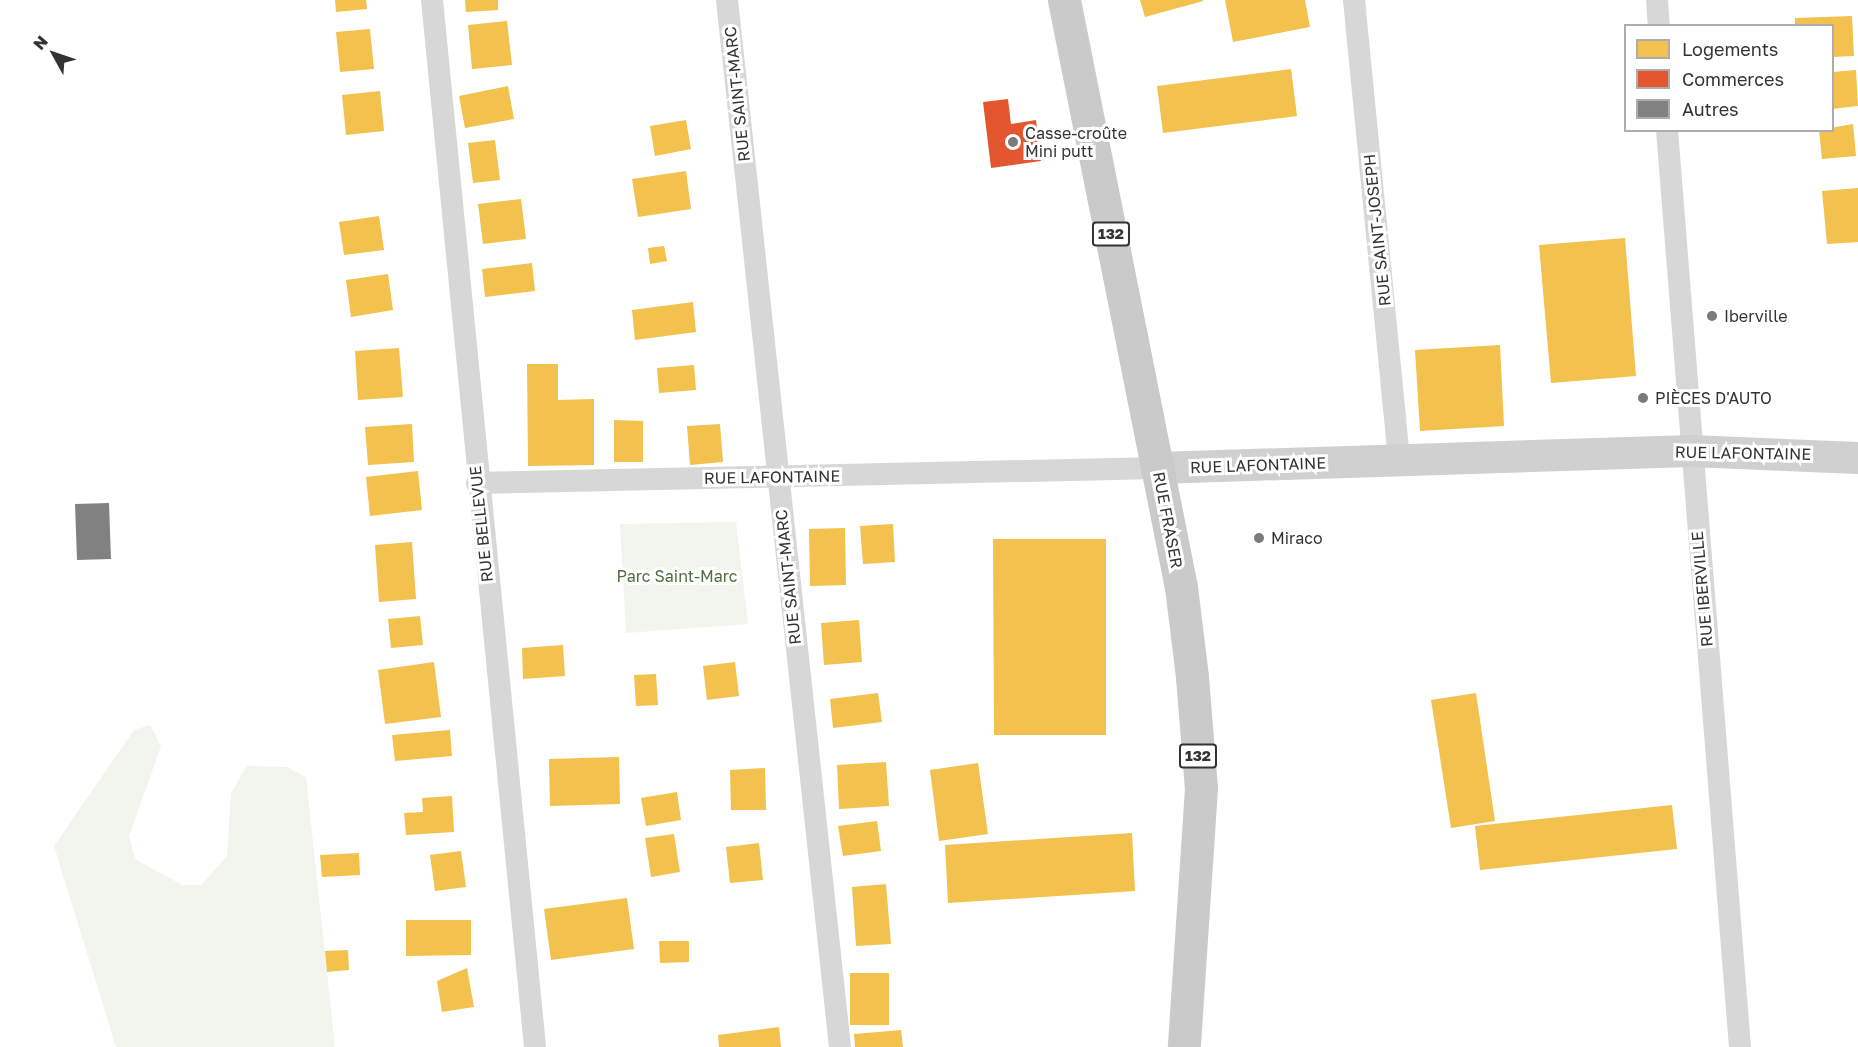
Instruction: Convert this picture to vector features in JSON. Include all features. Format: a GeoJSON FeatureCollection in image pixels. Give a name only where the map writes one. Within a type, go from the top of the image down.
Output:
{"type":"FeatureCollection","features":[{"type":"Feature","properties":{"kind":"main road","name":"RUE FRASER"},"geometry":{"type":"LineString","coordinates":[[1065,0],[1181,587],[1201,788],[1184,1047]]}},
{"type":"Feature","properties":{"kind":"main road","name":"RUE LAFONTAINE"},"geometry":{"type":"LineString","coordinates":[[1158,468],[1691,451],[1858,458]]}},
{"type":"Feature","properties":{"kind":"street","name":"RUE BELLEVUE"},"geometry":{"type":"LineString","coordinates":[[432,0],[477,483],[535,1047]]}},
{"type":"Feature","properties":{"kind":"street","name":"RUE SAINT-MARC"},"geometry":{"type":"LineString","coordinates":[[727,0],[840,1047]]}},
{"type":"Feature","properties":{"kind":"street","name":"RUE SAINT-JOSEPH"},"geometry":{"type":"LineString","coordinates":[[1354,0],[1400,460]]}},
{"type":"Feature","properties":{"kind":"street"},"geometry":{"type":"LineString","coordinates":[[1657,0],[1659,24]]}},
{"type":"Feature","properties":{"kind":"street","name":"RUE IBERVILLE"},"geometry":{"type":"LineString","coordinates":[[1667,132],[1740,1047]]}},
{"type":"Feature","properties":{"kind":"street","name":"RUE LAFONTAINE"},"geometry":{"type":"LineString","coordinates":[[477,483],[1158,468]]}},
{"type":"Feature","properties":{"kind":"green space","name":"Parc Saint-Marc"},"geometry":{"type":"Polygon","coordinates":[[[736,522],[748,624],[626,633],[620,524],[736,522]]]}},
{"type":"Feature","properties":{"kind":"green space"},"geometry":{"type":"Polygon","coordinates":[[[150,725],[161,746],[129,836],[135,859],[182,885],[201,885],[227,856],[231,793],[247,766],[287,767],[306,777],[335,1047],[116,1047],[54,846],[134,730],[150,725]]]}},
{"type":"Feature","properties":{"kind":"building: Logements"},"geometry":{"type":"Polygon","coordinates":[[[335,0],[366,0],[367,9],[336,12],[335,0]]]}},
{"type":"Feature","properties":{"kind":"building: Logements"},"geometry":{"type":"Polygon","coordinates":[[[465,0],[498,0],[498,10],[466,12],[465,0]]]}},
{"type":"Feature","properties":{"kind":"building: Logements"},"geometry":{"type":"Polygon","coordinates":[[[1140,0],[1203,0],[1203,1],[1145,17],[1140,0]]]}},
{"type":"Feature","properties":{"kind":"building: Logements"},"geometry":{"type":"Polygon","coordinates":[[[1225,0],[1305,0],[1310,27],[1233,42],[1225,0]]]}},
{"type":"Feature","properties":{"kind":"building: Logements"},"geometry":{"type":"Polygon","coordinates":[[[1852,16],[1854,56],[1834,57],[1834,24],[1795,24],[1795,18],[1852,16]]]}},
{"type":"Feature","properties":{"kind":"building: Logements"},"geometry":{"type":"Polygon","coordinates":[[[507,21],[512,65],[472,69],[468,25],[507,21]]]}},
{"type":"Feature","properties":{"kind":"building: Logements"},"geometry":{"type":"Polygon","coordinates":[[[370,29],[374,69],[340,72],[336,32],[370,29]]]}},
{"type":"Feature","properties":{"kind":"building: Logements"},"geometry":{"type":"Polygon","coordinates":[[[1291,69],[1297,116],[1163,133],[1157,86],[1291,69]]]}},
{"type":"Feature","properties":{"kind":"building: Logements"},"geometry":{"type":"Polygon","coordinates":[[[1856,70],[1858,106],[1834,109],[1834,72],[1856,70]]]}},
{"type":"Feature","properties":{"kind":"building: Logements"},"geometry":{"type":"Polygon","coordinates":[[[508,86],[514,119],[465,128],[459,96],[508,86]]]}},
{"type":"Feature","properties":{"kind":"building: Logements"},"geometry":{"type":"Polygon","coordinates":[[[380,91],[384,131],[346,135],[342,95],[380,91]]]}},
{"type":"Feature","properties":{"kind":"building: Logements"},"geometry":{"type":"Polygon","coordinates":[[[686,120],[691,149],[655,156],[650,126],[686,120]]]}},
{"type":"Feature","properties":{"kind":"building: Logements"},"geometry":{"type":"Polygon","coordinates":[[[1853,124],[1856,156],[1822,159],[1819,132],[1834,132],[1834,127],[1853,124]]]}},
{"type":"Feature","properties":{"kind":"building: Logements"},"geometry":{"type":"Polygon","coordinates":[[[495,140],[500,180],[473,183],[468,143],[495,140]]]}},
{"type":"Feature","properties":{"kind":"building: Logements"},"geometry":{"type":"Polygon","coordinates":[[[686,171],[691,209],[638,217],[632,179],[686,171]]]}},
{"type":"Feature","properties":{"kind":"building: Logements"},"geometry":{"type":"Polygon","coordinates":[[[1858,188],[1858,242],[1827,244],[1822,191],[1858,188]]]}},
{"type":"Feature","properties":{"kind":"building: Logements"},"geometry":{"type":"Polygon","coordinates":[[[521,199],[526,239],[483,244],[478,204],[521,199]]]}},
{"type":"Feature","properties":{"kind":"building: Logements"},"geometry":{"type":"Polygon","coordinates":[[[379,216],[384,250],[344,255],[339,222],[379,216]]]}},
{"type":"Feature","properties":{"kind":"building: Logements"},"geometry":{"type":"Polygon","coordinates":[[[1625,238],[1636,376],[1551,383],[1539,245],[1625,238]]]}},
{"type":"Feature","properties":{"kind":"building: Logements"},"geometry":{"type":"Polygon","coordinates":[[[664,246],[667,261],[650,264],[648,248],[664,246]]]}},
{"type":"Feature","properties":{"kind":"building: Logements"},"geometry":{"type":"Polygon","coordinates":[[[532,263],[535,291],[485,297],[482,269],[532,263]]]}},
{"type":"Feature","properties":{"kind":"building: Logements"},"geometry":{"type":"Polygon","coordinates":[[[388,274],[393,310],[351,317],[346,280],[388,274]]]}},
{"type":"Feature","properties":{"kind":"building: Logements"},"geometry":{"type":"Polygon","coordinates":[[[693,302],[696,332],[635,340],[632,310],[693,302]]]}},
{"type":"Feature","properties":{"kind":"building: Logements"},"geometry":{"type":"Polygon","coordinates":[[[1500,345],[1504,426],[1420,431],[1415,350],[1500,345]]]}},
{"type":"Feature","properties":{"kind":"building: Logements"},"geometry":{"type":"Polygon","coordinates":[[[399,348],[403,397],[358,400],[355,351],[399,348]]]}},
{"type":"Feature","properties":{"kind":"building: Logements"},"geometry":{"type":"Polygon","coordinates":[[[527,364],[558,364],[558,400],[594,399],[594,465],[528,466],[527,364]]]}},
{"type":"Feature","properties":{"kind":"building: Logements"},"geometry":{"type":"Polygon","coordinates":[[[694,365],[696,390],[659,393],[657,368],[694,365]]]}},
{"type":"Feature","properties":{"kind":"building: Logements"},"geometry":{"type":"Polygon","coordinates":[[[614,420],[643,421],[643,462],[614,462],[614,420]]]}},
{"type":"Feature","properties":{"kind":"building: Logements"},"geometry":{"type":"Polygon","coordinates":[[[412,424],[414,462],[368,465],[365,427],[412,424]]]}},
{"type":"Feature","properties":{"kind":"building: Logements"},"geometry":{"type":"Polygon","coordinates":[[[720,424],[723,462],[690,465],[687,426],[720,424]]]}},
{"type":"Feature","properties":{"kind":"building: Logements"},"geometry":{"type":"Polygon","coordinates":[[[418,471],[422,510],[370,516],[366,477],[418,471]]]}},
{"type":"Feature","properties":{"kind":"building: Logements"},"geometry":{"type":"Polygon","coordinates":[[[893,524],[895,562],[863,564],[860,526],[893,524]]]}},
{"type":"Feature","properties":{"kind":"building: Logements"},"geometry":{"type":"Polygon","coordinates":[[[845,528],[846,585],[810,586],[809,529],[845,528]]]}},
{"type":"Feature","properties":{"kind":"building: Logements"},"geometry":{"type":"Polygon","coordinates":[[[993,539],[1106,539],[1106,735],[994,735],[993,539]]]}},
{"type":"Feature","properties":{"kind":"building: Logements"},"geometry":{"type":"Polygon","coordinates":[[[412,542],[416,599],[379,602],[375,545],[412,542]]]}},
{"type":"Feature","properties":{"kind":"building: Logements"},"geometry":{"type":"Polygon","coordinates":[[[420,616],[423,645],[391,648],[388,619],[420,616]]]}},
{"type":"Feature","properties":{"kind":"building: Logements"},"geometry":{"type":"Polygon","coordinates":[[[859,620],[862,662],[824,665],[821,623],[859,620]]]}},
{"type":"Feature","properties":{"kind":"building: Logements"},"geometry":{"type":"Polygon","coordinates":[[[563,645],[565,676],[523,679],[522,648],[563,645]]]}},
{"type":"Feature","properties":{"kind":"building: Logements"},"geometry":{"type":"Polygon","coordinates":[[[434,662],[441,717],[385,724],[378,670],[434,662]]]}},
{"type":"Feature","properties":{"kind":"building: Logements"},"geometry":{"type":"Polygon","coordinates":[[[735,662],[739,696],[707,700],[703,666],[735,662]]]}},
{"type":"Feature","properties":{"kind":"building: Logements"},"geometry":{"type":"Polygon","coordinates":[[[656,674],[658,705],[636,706],[634,675],[656,674]]]}},
{"type":"Feature","properties":{"kind":"building: Logements"},"geometry":{"type":"Polygon","coordinates":[[[878,693],[882,722],[833,728],[830,699],[878,693]]]}},
{"type":"Feature","properties":{"kind":"building: Logements"},"geometry":{"type":"Polygon","coordinates":[[[1476,693],[1495,821],[1451,828],[1431,700],[1476,693]]]}},
{"type":"Feature","properties":{"kind":"building: Logements"},"geometry":{"type":"Polygon","coordinates":[[[450,730],[452,756],[395,761],[392,735],[450,730]]]}},
{"type":"Feature","properties":{"kind":"building: Logements"},"geometry":{"type":"Polygon","coordinates":[[[619,757],[620,804],[550,806],[549,759],[619,757]]]}},
{"type":"Feature","properties":{"kind":"building: Logements"},"geometry":{"type":"Polygon","coordinates":[[[886,762],[889,806],[839,809],[837,765],[886,762]]]}},
{"type":"Feature","properties":{"kind":"building: Logements"},"geometry":{"type":"Polygon","coordinates":[[[978,763],[988,834],[939,841],[930,770],[978,763]]]}},
{"type":"Feature","properties":{"kind":"building: Logements"},"geometry":{"type":"Polygon","coordinates":[[[765,768],[766,810],[731,810],[730,770],[765,768]]]}},
{"type":"Feature","properties":{"kind":"building: Logements"},"geometry":{"type":"Polygon","coordinates":[[[677,792],[681,820],[646,826],[641,798],[677,792]]]}},
{"type":"Feature","properties":{"kind":"building: Logements"},"geometry":{"type":"Polygon","coordinates":[[[452,796],[454,832],[406,835],[404,813],[423,812],[422,798],[452,796]]]}},
{"type":"Feature","properties":{"kind":"building: Logements"},"geometry":{"type":"Polygon","coordinates":[[[1672,805],[1677,849],[1480,870],[1475,826],[1672,805]]]}},
{"type":"Feature","properties":{"kind":"building: Logements"},"geometry":{"type":"Polygon","coordinates":[[[877,821],[881,851],[843,856],[838,826],[877,821]]]}},
{"type":"Feature","properties":{"kind":"building: Logements"},"geometry":{"type":"Polygon","coordinates":[[[1132,833],[1135,891],[948,903],[945,845],[1132,833]]]}},
{"type":"Feature","properties":{"kind":"building: Logements"},"geometry":{"type":"Polygon","coordinates":[[[674,834],[680,872],[651,877],[645,838],[674,834]]]}},
{"type":"Feature","properties":{"kind":"building: Logements"},"geometry":{"type":"Polygon","coordinates":[[[759,843],[763,880],[730,883],[726,847],[759,843]]]}},
{"type":"Feature","properties":{"kind":"building: Logements"},"geometry":{"type":"Polygon","coordinates":[[[461,851],[466,887],[435,891],[430,855],[461,851]]]}},
{"type":"Feature","properties":{"kind":"building: Logements"},"geometry":{"type":"Polygon","coordinates":[[[359,853],[360,875],[322,877],[320,855],[359,853]]]}},
{"type":"Feature","properties":{"kind":"building: Logements"},"geometry":{"type":"Polygon","coordinates":[[[886,884],[891,944],[856,946],[852,887],[886,884]]]}},
{"type":"Feature","properties":{"kind":"building: Logements"},"geometry":{"type":"Polygon","coordinates":[[[627,898],[634,949],[551,960],[544,909],[627,898]]]}},
{"type":"Feature","properties":{"kind":"building: Logements"},"geometry":{"type":"Polygon","coordinates":[[[406,920],[471,920],[471,955],[406,956],[406,920]]]}},
{"type":"Feature","properties":{"kind":"building: Logements"},"geometry":{"type":"Polygon","coordinates":[[[659,941],[689,941],[689,962],[660,963],[659,941]]]}},
{"type":"Feature","properties":{"kind":"building: Logements"},"geometry":{"type":"Polygon","coordinates":[[[348,950],[349,970],[327,972],[325,951],[348,950]]]}},
{"type":"Feature","properties":{"kind":"building: Logements"},"geometry":{"type":"Polygon","coordinates":[[[467,968],[474,1007],[442,1012],[437,981],[467,968]]]}},
{"type":"Feature","properties":{"kind":"building: Logements"},"geometry":{"type":"Polygon","coordinates":[[[850,973],[889,973],[889,1025],[850,1025],[850,973]]]}},
{"type":"Feature","properties":{"kind":"building: Logements"},"geometry":{"type":"Polygon","coordinates":[[[779,1027],[781,1047],[719,1047],[718,1035],[779,1027]]]}},
{"type":"Feature","properties":{"kind":"building: Logements"},"geometry":{"type":"Polygon","coordinates":[[[901,1030],[903,1047],[855,1047],[854,1034],[901,1030]]]}},
{"type":"Feature","properties":{"kind":"building: Commerces","name":"Casse-croûte Mini putt"},"geometry":{"type":"Polygon","coordinates":[[[1008,99],[1011,124],[1036,120],[1041,161],[991,168],[983,102],[1008,99]]]}},
{"type":"Feature","properties":{"kind":"building: Autres"},"geometry":{"type":"Polygon","coordinates":[[[109,503],[111,559],[77,560],[75,504],[109,503]]]}},
{"type":"Feature","properties":{"kind":"place","name":"Casse-croûte Mini putt"},"geometry":{"type":"Point","coordinates":[1013,142]}},
{"type":"Feature","properties":{"kind":"place","name":"Iberville"},"geometry":{"type":"Point","coordinates":[1712,316]}},
{"type":"Feature","properties":{"kind":"place","name":"PIÈCES D'AUTO"},"geometry":{"type":"Point","coordinates":[1643,398]}},
{"type":"Feature","properties":{"kind":"place","name":"Miraco"},"geometry":{"type":"Point","coordinates":[1259,538]}}]}
